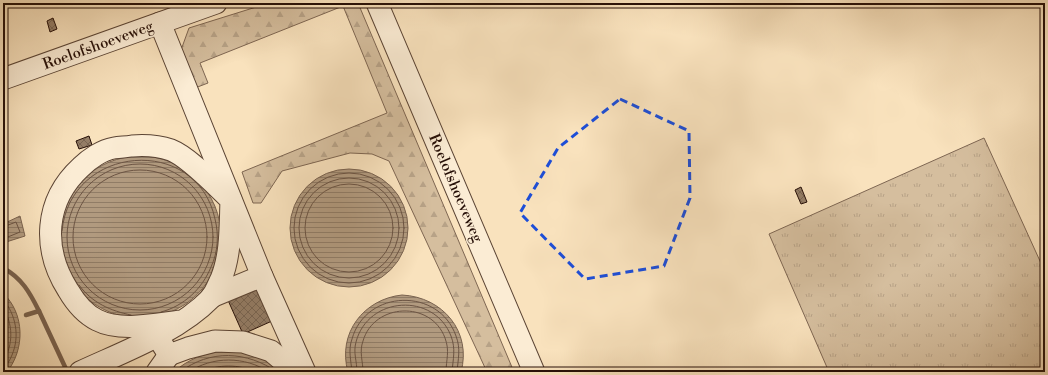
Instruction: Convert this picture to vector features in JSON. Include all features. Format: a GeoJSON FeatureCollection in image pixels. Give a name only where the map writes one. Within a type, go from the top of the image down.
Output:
{"type":"FeatureCollection","features":[{"type":"Feature","properties":{"kind":"street","name":"Roelofshoeveweg"},"geometry":{"type":"LineString","coordinates":[[3,79],[216,3]]}},
{"type":"Feature","properties":{"kind":"street","name":"Roelofshoeveweg"},"geometry":{"type":"LineString","coordinates":[[377,3],[534,372]]}},
{"type":"Feature","properties":{"kind":"street"},"geometry":{"type":"LineString","coordinates":[[160,23],[262,276],[305,372]]}},
{"type":"Feature","properties":{"kind":"street"},"geometry":{"type":"LineString","coordinates":[[180,321],[127,327],[97,320],[77,304],[59,277],[51,253],[50,225],[58,198],[71,176],[89,159],[113,148],[144,146],[172,150],[201,171],[231,200],[228,253],[221,278],[211,297]]}},
{"type":"Feature","properties":{"kind":"street"},"geometry":{"type":"LineString","coordinates":[[80,372],[168,330],[211,297],[262,276]]}},
{"type":"Feature","properties":{"kind":"street"},"geometry":{"type":"LineString","coordinates":[[157,336],[169,355]]}},
{"type":"Feature","properties":{"kind":"street"},"geometry":{"type":"LineString","coordinates":[[157,372],[169,355],[215,341],[243,342],[271,352],[296,372]]}},
{"type":"Feature","properties":{"kind":"highlighted area"},"geometry":{"type":"Polygon","coordinates":[[[620,99],[689,131],[690,198],[664,266],[585,279],[520,213],[558,148],[620,99]]]}},
{"type":"Feature","properties":{"kind":"green space"},"geometry":{"type":"Polygon","coordinates":[[[269,3],[358,3],[514,372],[487,372],[389,161],[372,154],[350,153],[282,171],[261,203],[253,203],[242,172],[387,113],[343,6],[200,63],[208,83],[195,88],[181,50],[189,28],[269,3]]]}},
{"type":"Feature","properties":{"kind":"green space"},"geometry":{"type":"Polygon","coordinates":[[[984,138],[1045,272],[1045,372],[829,372],[769,234],[984,138]]]}},
{"type":"Feature","properties":{"kind":"water"},"geometry":{"type":"Polygon","coordinates":[[[140,156],[171,162],[185,170],[197,180],[207,192],[215,206],[221,237],[215,268],[207,282],[197,294],[185,304],[171,312],[140,318],[109,312],[95,304],[83,294],[73,282],[65,268],[59,237],[65,206],[73,192],[83,180],[95,170],[109,162],[140,156]]]}},
{"type":"Feature","properties":{"kind":"water"},"geometry":{"type":"Polygon","coordinates":[[[349,169],[360,170],[372,174],[391,186],[403,205],[407,217],[407,239],[403,251],[391,270],[372,282],[360,286],[349,287],[338,286],[326,282],[307,270],[295,251],[291,239],[290,228],[291,217],[295,205],[307,186],[326,174],[338,170],[349,169]]]}},
{"type":"Feature","properties":{"kind":"water"},"geometry":{"type":"Polygon","coordinates":[[[20,216],[25,236],[3,243],[3,224],[20,216]]]}},
{"type":"Feature","properties":{"kind":"water"},"geometry":{"type":"Polygon","coordinates":[[[3,293],[10,301],[15,311],[19,321],[20,332],[17,353],[7,372],[3,372],[3,293]]]}},
{"type":"Feature","properties":{"kind":"water"},"geometry":{"type":"Polygon","coordinates":[[[402,295],[417,297],[430,302],[442,310],[451,319],[458,331],[462,343],[463,357],[461,372],[348,372],[346,344],[350,332],[357,320],[365,311],[376,303],[388,298],[402,295]]]}},
{"type":"Feature","properties":{"kind":"water"},"geometry":{"type":"Polygon","coordinates":[[[224,351],[240,352],[255,356],[283,372],[174,372],[179,367],[197,357],[224,351]]]}},
{"type":"Feature","properties":{"kind":"building"},"geometry":{"type":"Polygon","coordinates":[[[53,18],[57,29],[50,32],[47,21],[53,18]]]}},
{"type":"Feature","properties":{"kind":"building"},"geometry":{"type":"Polygon","coordinates":[[[89,136],[92,145],[79,149],[76,141],[89,136]]]}},
{"type":"Feature","properties":{"kind":"building"},"geometry":{"type":"Polygon","coordinates":[[[801,187],[807,202],[801,204],[795,190],[801,187]]]}},
{"type":"Feature","properties":{"kind":"building"},"geometry":{"type":"Polygon","coordinates":[[[256,285],[272,321],[243,334],[227,298],[256,285]]]}},
{"type":"Feature","properties":{"kind":"waterway"},"geometry":{"type":"LineString","coordinates":[[3,268],[15,276],[25,286],[39,311]]}},
{"type":"Feature","properties":{"kind":"waterway"},"geometry":{"type":"LineString","coordinates":[[26,315],[39,311],[66,369]]}}]}
